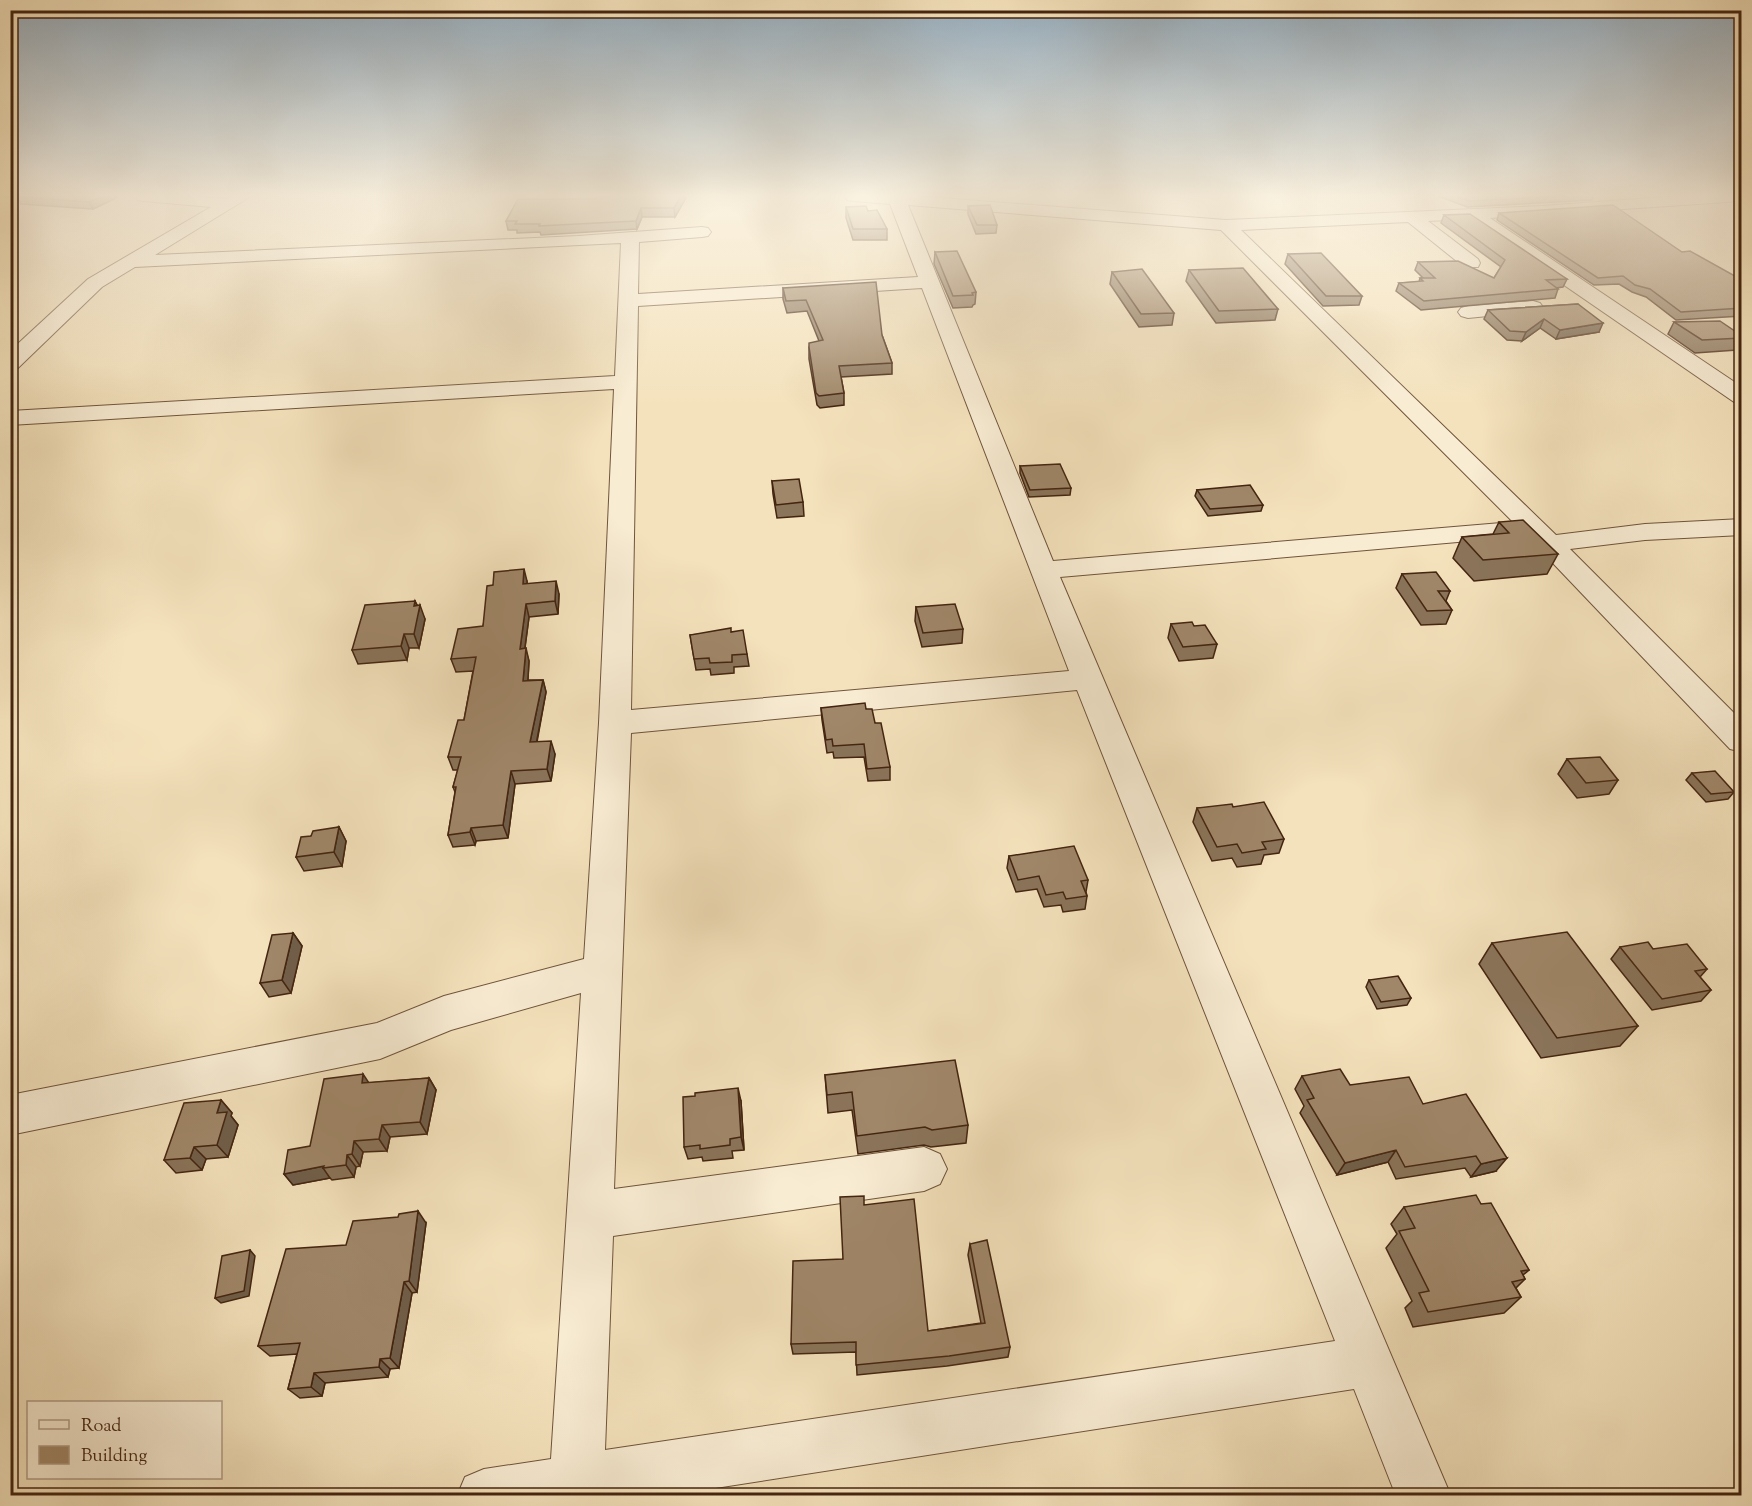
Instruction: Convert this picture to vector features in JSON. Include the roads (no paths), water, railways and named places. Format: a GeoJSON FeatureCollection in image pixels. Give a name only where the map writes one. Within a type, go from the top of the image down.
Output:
{"type":"FeatureCollection","features":[{"type":"Feature","properties":{"kind":"street"},"geometry":{"type":"LineString","coordinates":[[10,363],[84,291],[122,266]]}},
{"type":"Feature","properties":{"kind":"street"},"geometry":{"type":"LineString","coordinates":[[577,1480],[615,723],[629,266]]}},
{"type":"Feature","properties":{"kind":"street"},"geometry":{"type":"LineString","coordinates":[[923,266],[1043,570],[1424,1496]]}},
{"type":"Feature","properties":{"kind":"street"},"geometry":{"type":"LineString","coordinates":[[1268,266],[1542,536],[1742,741]]}},
{"type":"Feature","properties":{"kind":"street"},"geometry":{"type":"LineString","coordinates":[[1550,266],[1742,397]]}},
{"type":"Feature","properties":{"kind":"street"},"geometry":{"type":"LineString","coordinates":[[628,301],[929,282]]}},
{"type":"Feature","properties":{"kind":"street"},"geometry":{"type":"LineString","coordinates":[[1570,305],[1604,303]]}},
{"type":"Feature","properties":{"kind":"street"},"geometry":{"type":"LineString","coordinates":[[1468,312],[1547,306]]}},
{"type":"Feature","properties":{"kind":"street"},"geometry":{"type":"LineString","coordinates":[[10,418],[626,382]]}},
{"type":"Feature","properties":{"kind":"street"},"geometry":{"type":"LineString","coordinates":[[1043,570],[1542,536],[1742,527]]}},
{"type":"Feature","properties":{"kind":"street"},"geometry":{"type":"LineString","coordinates":[[615,723],[1088,680]]}},
{"type":"Feature","properties":{"kind":"street"},"geometry":{"type":"LineString","coordinates":[[10,1115],[380,1041],[444,1014],[603,970]]}},
{"type":"Feature","properties":{"kind":"street"},"geometry":{"type":"LineString","coordinates":[[590,1215],[924,1169]]}},
{"type":"Feature","properties":{"kind":"street"},"geometry":{"type":"LineString","coordinates":[[484,1496],[1369,1361]]}}]}
